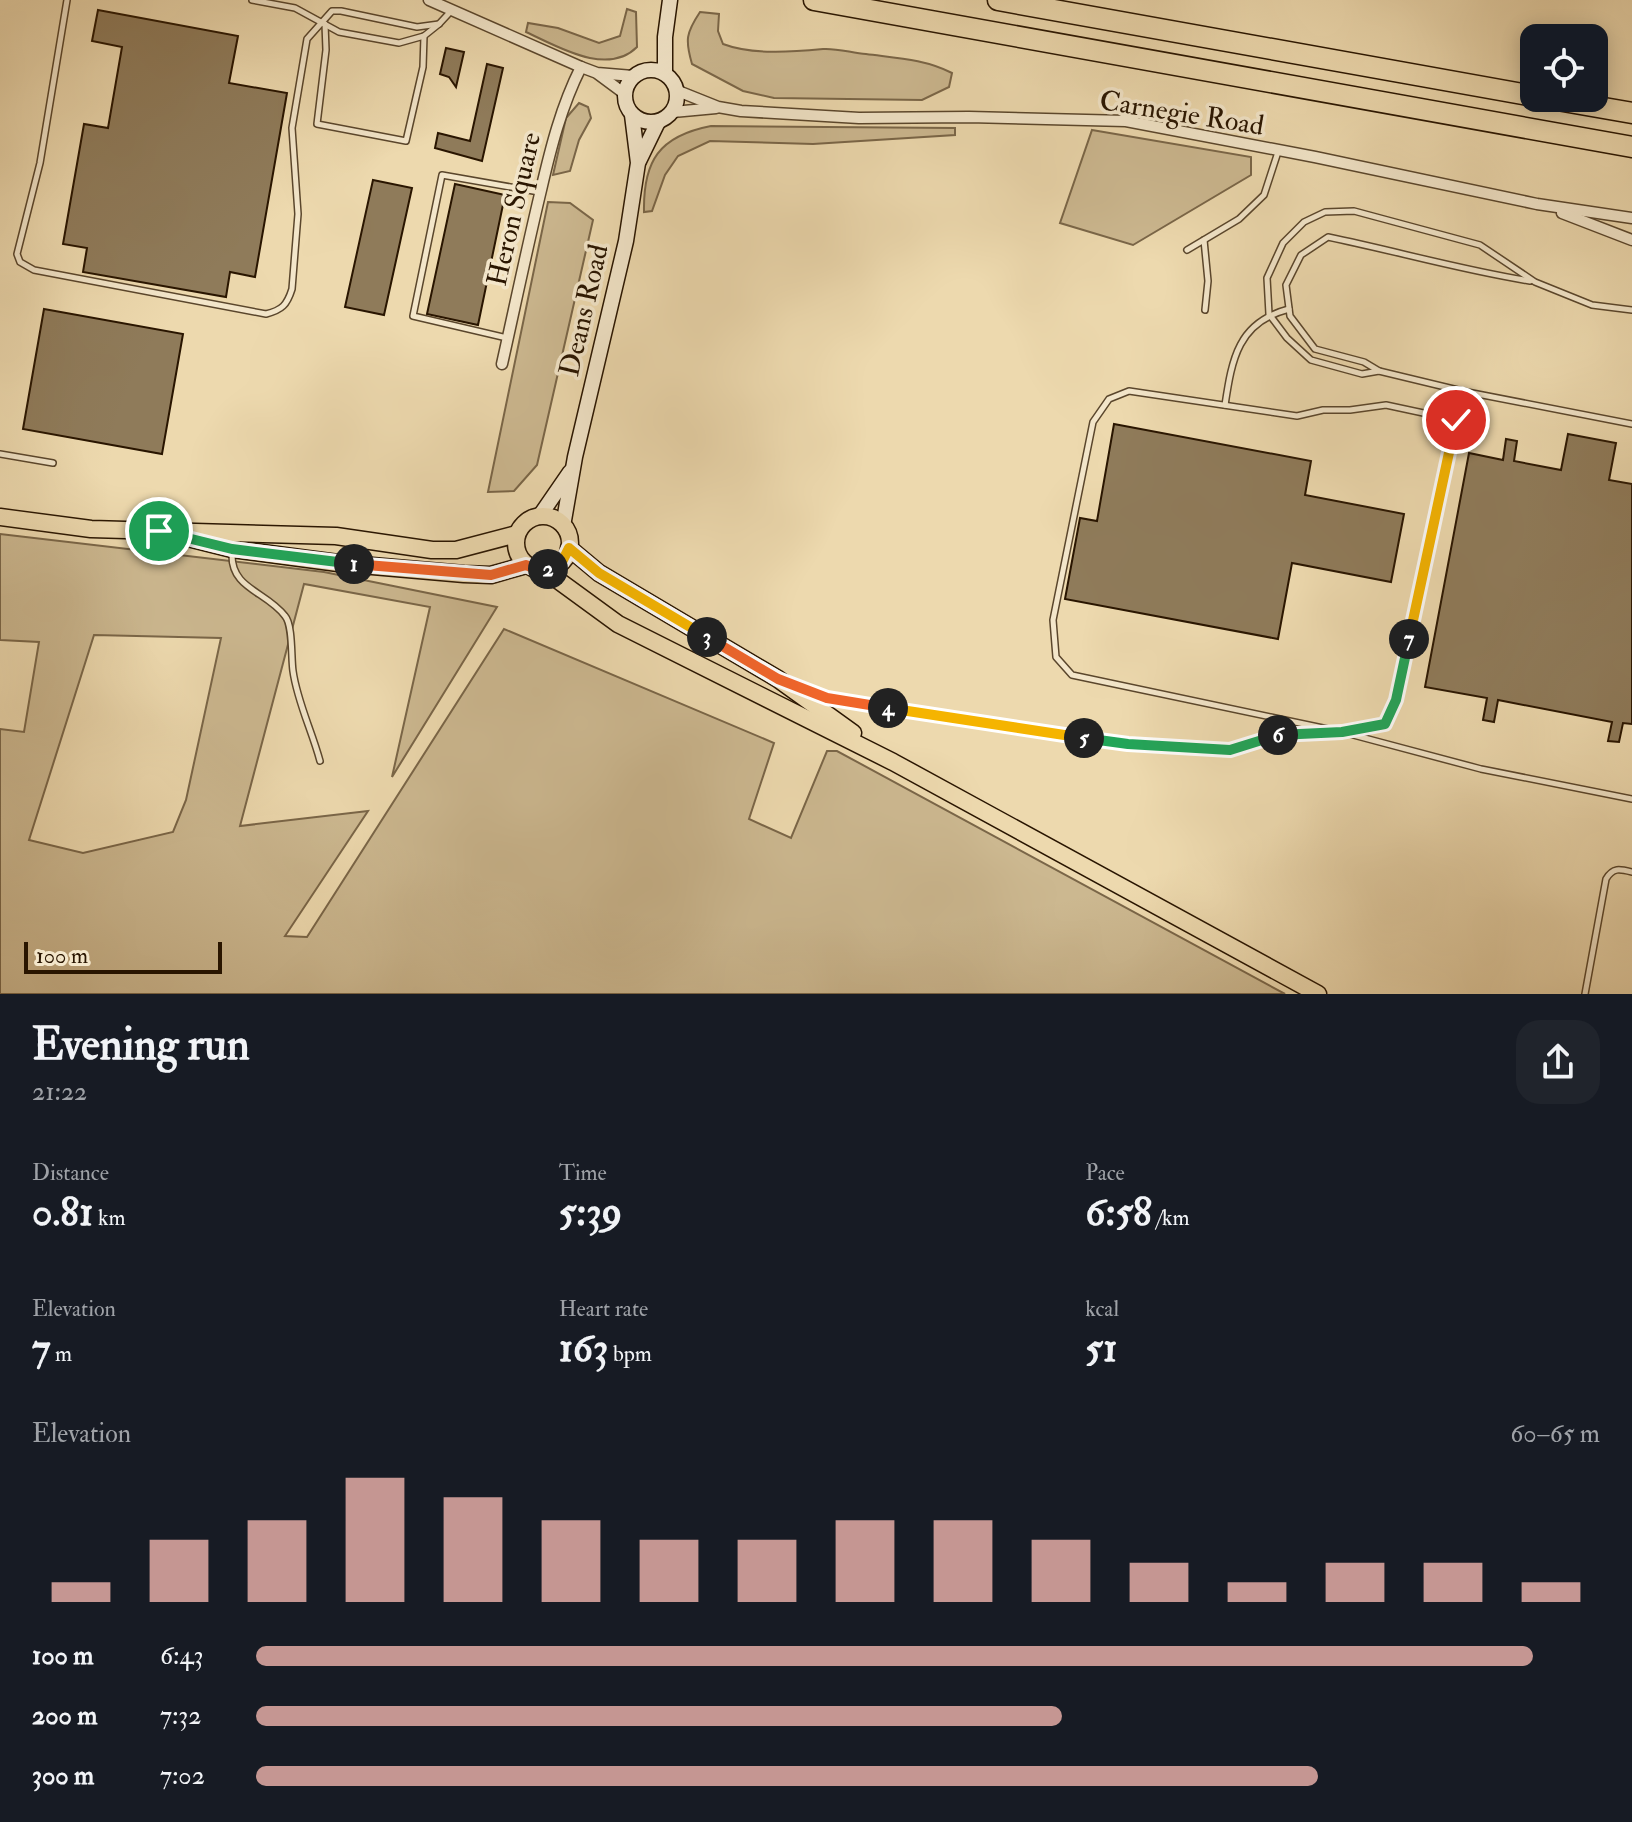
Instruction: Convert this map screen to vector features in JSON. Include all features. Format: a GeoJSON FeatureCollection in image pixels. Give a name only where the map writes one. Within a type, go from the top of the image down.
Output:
{"type":"FeatureCollection","features":[{"type":"Feature","properties":{"kind":"highway"},"geometry":{"type":"LineString","coordinates":[[814,0],[1632,147]]}},
{"type":"Feature","properties":{"kind":"highway"},"geometry":{"type":"LineString","coordinates":[[998,0],[1520,93]]}},
{"type":"Feature","properties":{"kind":"highway"},"geometry":{"type":"LineString","coordinates":[[1608,109],[1632,113]]}},
{"type":"Feature","properties":{"kind":"main road"},"geometry":{"type":"LineString","coordinates":[[0,517],[91,529],[336,536],[432,550],[456,550],[517,534],[528,521],[539,517],[552,518],[568,533],[569,548],[562,562],[544,570]]}},
{"type":"Feature","properties":{"kind":"main road"},"geometry":{"type":"LineString","coordinates":[[159,531],[232,549],[338,563],[491,575],[526,565],[544,570],[618,624],[893,762],[1318,994]]}},
{"type":"Feature","properties":{"kind":"main road"},"geometry":{"type":"LineString","coordinates":[[517,534],[517,550],[526,565]]}},
{"type":"Feature","properties":{"kind":"main road"},"geometry":{"type":"LineString","coordinates":[[569,548],[599,573],[778,679],[893,762]]}},
{"type":"Feature","properties":{"kind":"street"},"geometry":{"type":"LineString","coordinates":[[429,0],[597,73],[633,76]]}},
{"type":"Feature","properties":{"kind":"street"},"geometry":{"type":"LineString","coordinates":[[665,73],[669,7]]}},
{"type":"Feature","properties":{"kind":"street"},"geometry":{"type":"LineString","coordinates":[[648,69],[665,73],[674,81],[678,91],[673,112],[658,122],[648,123],[632,115],[626,105],[625,94],[633,76],[648,69],[665,37]]}},
{"type":"Feature","properties":{"kind":"street","name":"Heron Square"},"geometry":{"type":"LineString","coordinates":[[502,364],[540,192],[562,109],[581,67]]}},
{"type":"Feature","properties":{"kind":"street"},"geometry":{"type":"LineString","coordinates":[[597,73],[625,94]]}},
{"type":"Feature","properties":{"kind":"street","name":"Carnegie Road"},"geometry":{"type":"LineString","coordinates":[[678,91],[718,107],[741,111],[859,118],[1126,121],[1537,204],[1632,218]]}},
{"type":"Feature","properties":{"kind":"street","name":"Carnegie Road"},"geometry":{"type":"LineString","coordinates":[[673,112],[718,107]]}},
{"type":"Feature","properties":{"kind":"street","name":"Deans Road"},"geometry":{"type":"LineString","coordinates":[[563,526],[572,469],[626,241],[638,163],[632,115]]}},
{"type":"Feature","properties":{"kind":"street","name":"Deans Road"},"geometry":{"type":"LineString","coordinates":[[638,163],[658,122]]}},
{"type":"Feature","properties":{"kind":"street","name":"Carnegie Road"},"geometry":{"type":"LineString","coordinates":[[1537,204],[1632,240]]}},
{"type":"Feature","properties":{"kind":"street","name":"Deans Road"},"geometry":{"type":"LineString","coordinates":[[539,517],[572,469]]}},
{"type":"Feature","properties":{"kind":"lane"},"geometry":{"type":"LineString","coordinates":[[67,0],[40,163],[17,254],[20,262],[34,270],[266,314],[280,310],[289,301],[292,289],[298,214],[292,128],[307,39],[332,11],[417,27],[439,24]]}},
{"type":"Feature","properties":{"kind":"lane"},"geometry":{"type":"LineString","coordinates":[[252,0],[295,8],[339,32],[399,43],[424,36],[452,9]]}},
{"type":"Feature","properties":{"kind":"lane"},"geometry":{"type":"LineString","coordinates":[[322,23],[326,50],[317,124],[406,141],[423,67],[424,36]]}},
{"type":"Feature","properties":{"kind":"lane"},"geometry":{"type":"LineString","coordinates":[[1187,250],[1239,219],[1264,195],[1279,151]]}},
{"type":"Feature","properties":{"kind":"lane"},"geometry":{"type":"LineString","coordinates":[[507,338],[413,316],[442,175],[540,192]]}},
{"type":"Feature","properties":{"kind":"lane"},"geometry":{"type":"LineString","coordinates":[[1379,371],[1362,374],[1311,360],[1287,338],[1269,314],[1267,278],[1283,243],[1304,222],[1325,212],[1354,211],[1480,245],[1535,282],[1592,305],[1632,310]]}},
{"type":"Feature","properties":{"kind":"lane"},"geometry":{"type":"LineString","coordinates":[[1535,282],[1466,271],[1399,252],[1328,237],[1301,255],[1286,285],[1290,316],[1315,349],[1364,362],[1379,371],[1462,391],[1632,424]]}},
{"type":"Feature","properties":{"kind":"lane"},"geometry":{"type":"LineString","coordinates":[[1204,240],[1208,281],[1205,310]]}},
{"type":"Feature","properties":{"kind":"lane"},"geometry":{"type":"LineString","coordinates":[[1225,405],[1232,361],[1238,345],[1269,314],[1289,309]]}},
{"type":"Feature","properties":{"kind":"lane"},"geometry":{"type":"LineString","coordinates":[[1456,420],[1386,405],[1323,410],[1297,416],[1129,391],[1109,399],[1093,422],[1053,620],[1056,657],[1072,675],[1342,732],[1481,769],[1632,799]]}},
{"type":"Feature","properties":{"kind":"lane"},"geometry":{"type":"LineString","coordinates":[[778,679],[827,698],[1128,744],[1230,750],[1274,735],[1342,732],[1385,724],[1396,700],[1462,391]]}},
{"type":"Feature","properties":{"kind":"lane"},"geometry":{"type":"LineString","coordinates":[[0,454],[53,463]]}},
{"type":"Feature","properties":{"kind":"lane"},"geometry":{"type":"LineString","coordinates":[[232,549],[231,568],[237,578],[267,598],[288,619],[293,675],[320,761]]}},
{"type":"Feature","properties":{"kind":"lane"},"geometry":{"type":"LineString","coordinates":[[1585,994],[1606,879],[1610,872],[1618,869],[1632,872]]}},
{"type":"Feature","properties":{"kind":"shaded area"},"geometry":{"type":"Polygon","coordinates":[[[627,9],[636,12],[637,47],[625,56],[597,59],[582,56],[526,32],[528,23],[558,28],[599,43],[620,36],[627,9]]]}},
{"type":"Feature","properties":{"kind":"shaded area"},"geometry":{"type":"Polygon","coordinates":[[[700,12],[719,14],[718,31],[723,44],[772,52],[834,49],[910,60],[952,73],[949,87],[922,100],[774,98],[743,91],[692,64],[688,37],[700,12]]]}},
{"type":"Feature","properties":{"kind":"shaded area"},"geometry":{"type":"Polygon","coordinates":[[[579,103],[588,107],[591,118],[579,140],[570,171],[553,175],[566,118],[579,103]]]}},
{"type":"Feature","properties":{"kind":"shaded area"},"geometry":{"type":"Polygon","coordinates":[[[711,126],[955,128],[955,135],[813,144],[710,141],[678,156],[665,175],[652,211],[644,212],[647,178],[658,154],[678,136],[711,126]]]}},
{"type":"Feature","properties":{"kind":"shaded area"},"geometry":{"type":"Polygon","coordinates":[[[1092,130],[1251,157],[1251,175],[1133,245],[1060,223],[1092,130]]]}},
{"type":"Feature","properties":{"kind":"shaded area"},"geometry":{"type":"Polygon","coordinates":[[[548,202],[570,203],[593,220],[537,465],[514,491],[488,492],[548,202]]]}},
{"type":"Feature","properties":{"kind":"shaded area"},"geometry":{"type":"Polygon","coordinates":[[[0,534],[324,572],[497,607],[392,777],[430,607],[304,584],[240,826],[368,811],[285,936],[307,937],[504,629],[774,743],[749,819],[791,838],[827,751],[837,751],[1285,994],[0,994],[0,729],[24,732],[39,642],[0,640],[0,534]],[[94,635],[29,840],[83,853],[173,832],[186,800],[221,638],[94,635]]]}},
{"type":"Feature","properties":{"kind":"building"},"geometry":{"type":"Polygon","coordinates":[[[98,10],[238,36],[229,83],[287,93],[255,277],[230,272],[226,297],[83,272],[87,248],[63,244],[84,124],[108,128],[122,47],[92,41],[98,10]]]}},
{"type":"Feature","properties":{"kind":"building"},"geometry":{"type":"Polygon","coordinates":[[[446,48],[464,52],[456,87],[449,77],[440,74],[446,48]]]}},
{"type":"Feature","properties":{"kind":"building"},"geometry":{"type":"Polygon","coordinates":[[[487,64],[503,68],[482,161],[435,148],[438,133],[470,141],[487,64]]]}},
{"type":"Feature","properties":{"kind":"building"},"geometry":{"type":"Polygon","coordinates":[[[373,180],[412,188],[384,315],[345,307],[373,180]]]}},
{"type":"Feature","properties":{"kind":"building"},"geometry":{"type":"Polygon","coordinates":[[[455,184],[505,195],[478,325],[427,314],[455,184]]]}},
{"type":"Feature","properties":{"kind":"building"},"geometry":{"type":"Polygon","coordinates":[[[44,309],[183,334],[162,454],[23,429],[44,309]]]}},
{"type":"Feature","properties":{"kind":"building"},"geometry":{"type":"Polygon","coordinates":[[[1114,424],[1311,461],[1305,495],[1404,514],[1391,582],[1292,563],[1278,639],[1065,599],[1080,518],[1097,521],[1114,424]]]}},
{"type":"Feature","properties":{"kind":"building"},"geometry":{"type":"Polygon","coordinates":[[[1568,434],[1616,443],[1609,480],[1632,484],[1632,724],[1623,723],[1619,742],[1608,741],[1612,722],[1498,700],[1494,722],[1483,720],[1487,698],[1425,687],[1469,453],[1503,460],[1506,439],[1517,441],[1514,461],[1561,470],[1568,434]]]}},
{"type":"Feature","properties":{"kind":"route"},"geometry":{"type":"LineString","coordinates":[[159,531],[232,549],[338,563],[464,574],[491,575],[526,565],[544,570],[562,562],[569,548],[599,573],[778,679],[827,698],[1128,744],[1230,750],[1274,735],[1342,732],[1385,724],[1396,700],[1456,420]]}}]}
